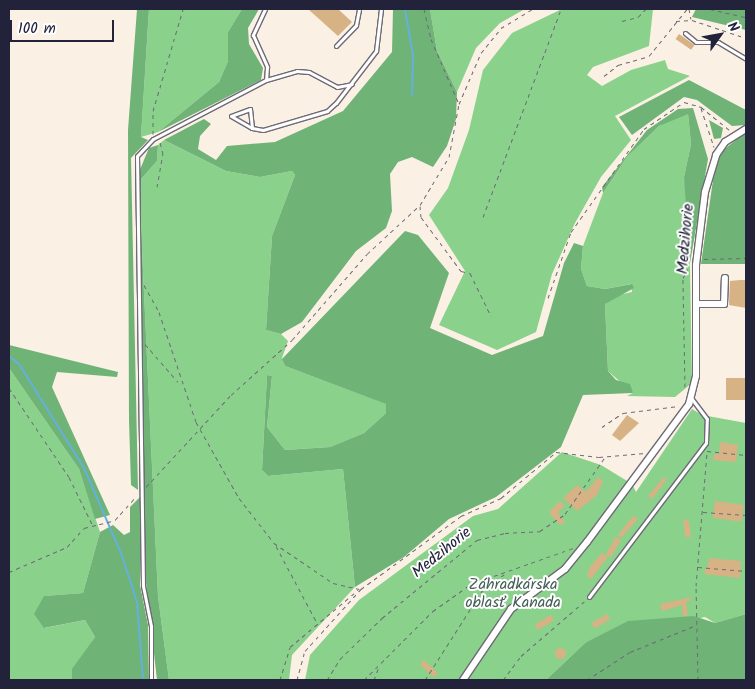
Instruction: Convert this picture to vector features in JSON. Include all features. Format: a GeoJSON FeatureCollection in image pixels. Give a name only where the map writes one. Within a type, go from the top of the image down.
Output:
{"type":"FeatureCollection","features":[{"type":"Feature","properties":{"kind":"street","name":"Medzihorie"},"geometry":{"type":"LineString","coordinates":[[690,401],[696,304],[696,263],[704,192],[716,155],[735,134],[746,129]]}},
{"type":"Feature","properties":{"kind":"street"},"geometry":{"type":"LineString","coordinates":[[696,304],[724,304],[726,278]]}},
{"type":"Feature","properties":{"kind":"street"},"geometry":{"type":"LineString","coordinates":[[463,680],[511,609],[565,569],[656,453],[690,401]]}},
{"type":"Feature","properties":{"kind":"lane"},"geometry":{"type":"LineString","coordinates":[[264,9],[253,34],[267,67],[266,80]]}},
{"type":"Feature","properties":{"kind":"lane"},"geometry":{"type":"LineString","coordinates":[[336,46],[356,25],[359,9]]}},
{"type":"Feature","properties":{"kind":"lane"},"geometry":{"type":"LineString","coordinates":[[252,128],[250,109],[231,116],[252,128],[263,130],[327,111],[352,84],[379,45],[381,9]]}},
{"type":"Feature","properties":{"kind":"lane"},"geometry":{"type":"LineString","coordinates":[[685,33],[696,42],[718,42],[746,59]]}},
{"type":"Feature","properties":{"kind":"lane"},"geometry":{"type":"LineString","coordinates":[[151,680],[151,626],[143,586],[143,490],[134,166],[141,149],[155,138],[266,80],[297,71],[309,72],[337,87],[352,84]]}},
{"type":"Feature","properties":{"kind":"lane"},"geometry":{"type":"LineString","coordinates":[[589,597],[706,443],[707,419],[690,401]]}},
{"type":"Feature","properties":{"kind":"path"},"geometry":{"type":"LineString","coordinates":[[157,187],[164,148],[155,138],[153,111],[183,9]]}},
{"type":"Feature","properties":{"kind":"path"},"geometry":{"type":"LineString","coordinates":[[424,9],[430,38],[459,104]]}},
{"type":"Feature","properties":{"kind":"path"},"geometry":{"type":"LineString","coordinates":[[9,572],[67,547],[92,525],[115,520],[199,430],[292,340],[367,254],[420,205],[449,157],[459,104],[481,53],[501,28],[533,9]]}},
{"type":"Feature","properties":{"kind":"path"},"geometry":{"type":"LineString","coordinates":[[483,216],[561,9]]}},
{"type":"Feature","properties":{"kind":"path"},"geometry":{"type":"LineString","coordinates":[[622,21],[638,17],[646,9]]}},
{"type":"Feature","properties":{"kind":"path"},"geometry":{"type":"LineString","coordinates":[[604,76],[618,65],[649,56],[673,22],[688,9],[692,20]]}},
{"type":"Feature","properties":{"kind":"path"},"geometry":{"type":"LineString","coordinates":[[710,9],[746,17]]}},
{"type":"Feature","properties":{"kind":"path"},"geometry":{"type":"LineString","coordinates":[[673,22],[692,20],[746,38]]}},
{"type":"Feature","properties":{"kind":"path"},"geometry":{"type":"LineString","coordinates":[[548,298],[571,232],[624,152],[644,129],[684,102],[701,107],[735,134]]}},
{"type":"Feature","properties":{"kind":"path"},"geometry":{"type":"LineString","coordinates":[[701,107],[716,155]]}},
{"type":"Feature","properties":{"kind":"path"},"geometry":{"type":"LineString","coordinates":[[420,205],[421,217],[461,271],[470,273],[491,316]]}},
{"type":"Feature","properties":{"kind":"path"},"geometry":{"type":"LineString","coordinates":[[602,427],[623,413],[690,401],[685,387],[683,278],[685,270],[696,263],[746,258]]}},
{"type":"Feature","properties":{"kind":"path"},"geometry":{"type":"LineString","coordinates":[[137,276],[159,312],[179,383],[199,430],[239,498],[274,543],[316,621]]}},
{"type":"Feature","properties":{"kind":"path"},"geometry":{"type":"LineString","coordinates":[[139,338],[179,383]]}},
{"type":"Feature","properties":{"kind":"path"},"geometry":{"type":"LineString","coordinates":[[9,388],[69,477],[92,525]]}},
{"type":"Feature","properties":{"kind":"path"},"geometry":{"type":"LineString","coordinates":[[698,680],[698,567],[706,443]]}},
{"type":"Feature","properties":{"kind":"path"},"geometry":{"type":"LineString","coordinates":[[280,680],[290,647],[316,621],[461,516],[501,498],[559,451],[606,456],[656,453]]}},
{"type":"Feature","properties":{"kind":"path"},"geometry":{"type":"LineString","coordinates":[[706,451],[746,455]]}},
{"type":"Feature","properties":{"kind":"path","name":"Medzihorie"},"geometry":{"type":"LineString","coordinates":[[327,680],[340,660],[382,618],[477,540],[505,532],[540,531],[565,514],[606,456]]}},
{"type":"Feature","properties":{"kind":"path"},"geometry":{"type":"LineString","coordinates":[[702,512],[746,515]]}},
{"type":"Feature","properties":{"kind":"path"},"geometry":{"type":"LineString","coordinates":[[274,543],[333,583],[361,589]]}},
{"type":"Feature","properties":{"kind":"path"},"geometry":{"type":"LineString","coordinates":[[364,680],[434,611],[471,584],[576,547]]}},
{"type":"Feature","properties":{"kind":"path"},"geometry":{"type":"LineString","coordinates":[[698,567],[746,571]]}},
{"type":"Feature","properties":{"kind":"path"},"geometry":{"type":"LineString","coordinates":[[425,680],[482,591],[507,572]]}},
{"type":"Feature","properties":{"kind":"path"},"geometry":{"type":"LineString","coordinates":[[297,680],[305,651],[361,589]]}},
{"type":"Feature","properties":{"kind":"path"},"geometry":{"type":"LineString","coordinates":[[503,680],[521,656],[576,612],[589,597]]}},
{"type":"Feature","properties":{"kind":"path"},"geometry":{"type":"LineString","coordinates":[[587,680],[630,652],[697,625]]}},
{"type":"Feature","properties":{"kind":"path"},"geometry":{"type":"LineString","coordinates":[[374,680],[378,668]]}},
{"type":"Feature","properties":{"kind":"green space"},"geometry":{"type":"Polygon","coordinates":[[[137,9],[149,9],[141,137],[148,140],[131,158],[138,490],[131,485],[129,420],[128,130],[137,9]]]}},
{"type":"Feature","properties":{"kind":"green space"},"geometry":{"type":"Polygon","coordinates":[[[149,9],[242,9],[228,32],[228,61],[219,82],[158,132],[141,137],[149,9]]]}},
{"type":"Feature","properties":{"kind":"green space"},"geometry":{"type":"Polygon","coordinates":[[[242,9],[259,9],[248,28],[249,44],[263,68],[261,80],[158,132],[219,82],[228,61],[228,32],[242,9]]]}},
{"type":"Feature","properties":{"kind":"green space"},"geometry":{"type":"Polygon","coordinates":[[[393,9],[430,9],[437,51],[457,92],[456,119],[447,146],[433,167],[412,157],[398,162],[390,174],[392,211],[386,228],[356,251],[302,322],[281,334],[266,330],[272,236],[295,175],[292,171],[260,177],[226,171],[164,140],[204,119],[211,124],[200,136],[198,149],[216,160],[227,146],[275,142],[343,111],[392,52],[393,9]]]}},
{"type":"Feature","properties":{"kind":"green space"},"geometry":{"type":"Polygon","coordinates":[[[430,9],[525,9],[500,23],[476,48],[457,92],[437,51],[430,9]]]}},
{"type":"Feature","properties":{"kind":"green space"},"geometry":{"type":"Polygon","coordinates":[[[562,9],[653,9],[649,46],[593,67],[587,75],[602,86],[631,70],[665,60],[668,69],[690,76],[615,116],[631,140],[601,177],[575,223],[552,274],[536,332],[497,350],[439,325],[465,271],[429,215],[448,188],[469,130],[483,70],[512,33],[562,9]]]}},
{"type":"Feature","properties":{"kind":"green space"},"geometry":{"type":"Polygon","coordinates":[[[696,9],[746,9],[746,30],[692,17],[696,9]]]}},
{"type":"Feature","properties":{"kind":"green space"},"geometry":{"type":"Polygon","coordinates":[[[689,80],[746,110],[746,125],[732,126],[697,100],[684,97],[632,135],[619,117],[689,80]]]}},
{"type":"Feature","properties":{"kind":"green space"},"geometry":{"type":"Polygon","coordinates":[[[693,108],[708,159],[690,263],[684,177],[691,144],[688,114],[659,126],[627,157],[603,193],[602,187],[647,130],[678,109],[693,108]]]}},
{"type":"Feature","properties":{"kind":"green space"},"geometry":{"type":"Polygon","coordinates":[[[681,114],[688,114],[691,144],[684,177],[689,211],[692,383],[675,397],[627,396],[633,393],[608,371],[605,304],[614,296],[632,292],[631,284],[605,289],[587,286],[581,269],[583,246],[603,193],[627,157],[659,126],[681,114]]]}},
{"type":"Feature","properties":{"kind":"green space"},"geometry":{"type":"Polygon","coordinates":[[[709,120],[723,128],[721,138],[714,139],[709,120]]]}},
{"type":"Feature","properties":{"kind":"green space"},"geometry":{"type":"Polygon","coordinates":[[[746,132],[746,264],[701,264],[714,173],[722,151],[746,132]]]}},
{"type":"Feature","properties":{"kind":"green space"},"geometry":{"type":"Polygon","coordinates":[[[164,140],[226,171],[260,177],[292,171],[295,175],[272,236],[266,330],[281,334],[288,341],[282,358],[285,366],[387,404],[386,413],[364,433],[330,447],[285,450],[267,427],[272,376],[267,375],[262,470],[268,476],[343,469],[355,587],[292,655],[289,680],[169,680],[158,596],[140,206],[141,179],[157,161],[158,145],[164,140]]]}},
{"type":"Feature","properties":{"kind":"green space"},"geometry":{"type":"Polygon","coordinates":[[[158,145],[157,161],[141,179],[140,206],[158,596],[169,680],[157,680],[146,583],[136,179],[149,148],[158,145]]]}},
{"type":"Feature","properties":{"kind":"green space"},"geometry":{"type":"Polygon","coordinates":[[[405,231],[418,235],[449,273],[430,328],[492,355],[543,336],[564,263],[574,243],[583,246],[581,269],[587,286],[605,289],[632,284],[634,288],[605,304],[608,371],[616,380],[630,384],[633,393],[583,395],[561,447],[496,497],[449,519],[404,557],[355,587],[343,469],[268,476],[262,470],[267,375],[272,376],[267,427],[285,450],[330,447],[364,433],[386,413],[386,404],[285,366],[282,359],[405,231]]]}},
{"type":"Feature","properties":{"kind":"green space"},"geometry":{"type":"Polygon","coordinates":[[[9,345],[118,372],[117,377],[57,372],[52,387],[110,515],[95,519],[79,469],[9,368],[9,345]]]}},
{"type":"Feature","properties":{"kind":"green space"},"geometry":{"type":"Polygon","coordinates":[[[9,368],[79,469],[100,532],[83,593],[45,596],[45,628],[85,620],[95,637],[73,669],[72,680],[9,680],[9,368]]]}},
{"type":"Feature","properties":{"kind":"green space","name":"Záhradkárska oblasť Kanada"},"geometry":{"type":"Polygon","coordinates":[[[692,409],[702,415],[746,423],[746,614],[715,623],[705,617],[585,643],[546,680],[305,680],[310,655],[359,600],[473,516],[498,509],[562,452],[601,465],[632,484],[636,492],[692,409]]]}},
{"type":"Feature","properties":{"kind":"green space"},"geometry":{"type":"Polygon","coordinates":[[[141,496],[140,585],[148,625],[149,680],[72,680],[72,669],[95,637],[85,620],[44,628],[34,614],[44,596],[83,593],[100,532],[113,525],[124,535],[130,532],[130,507],[141,496]]]}},
{"type":"Feature","properties":{"kind":"green space"},"geometry":{"type":"Polygon","coordinates":[[[746,614],[746,680],[546,680],[585,643],[628,621],[694,616],[715,623],[746,614]]]}},
{"type":"Feature","properties":{"kind":"building"},"geometry":{"type":"Polygon","coordinates":[[[308,9],[338,9],[352,22],[338,36],[308,9]]]}},
{"type":"Feature","properties":{"kind":"building"},"geometry":{"type":"Polygon","coordinates":[[[679,34],[695,45],[691,50],[676,39],[679,34]]]}},
{"type":"Feature","properties":{"kind":"building"},"geometry":{"type":"Polygon","coordinates":[[[746,280],[746,308],[729,305],[730,281],[746,280]]]}},
{"type":"Feature","properties":{"kind":"building"},"geometry":{"type":"Polygon","coordinates":[[[726,378],[746,378],[746,400],[726,400],[726,378]]]}},
{"type":"Feature","properties":{"kind":"building"},"geometry":{"type":"Polygon","coordinates":[[[627,415],[639,423],[620,441],[612,435],[627,415]]]}},
{"type":"Feature","properties":{"kind":"building"},"geometry":{"type":"Polygon","coordinates":[[[720,442],[738,445],[736,462],[713,460],[714,454],[719,454],[720,442]]]}},
{"type":"Feature","properties":{"kind":"building"},"geometry":{"type":"Polygon","coordinates":[[[598,477],[603,481],[597,495],[577,511],[563,498],[577,485],[586,492],[598,477]]]}},
{"type":"Feature","properties":{"kind":"building"},"geometry":{"type":"Polygon","coordinates":[[[664,477],[667,479],[652,499],[648,496],[664,477]]]}},
{"type":"Feature","properties":{"kind":"building"},"geometry":{"type":"Polygon","coordinates":[[[560,501],[565,505],[558,513],[565,522],[560,525],[549,512],[560,501]]]}},
{"type":"Feature","properties":{"kind":"building"},"geometry":{"type":"Polygon","coordinates":[[[715,501],[744,505],[741,522],[713,518],[715,501]]]}},
{"type":"Feature","properties":{"kind":"building"},"geometry":{"type":"Polygon","coordinates":[[[633,516],[638,519],[621,538],[618,535],[633,516]]]}},
{"type":"Feature","properties":{"kind":"building"},"geometry":{"type":"Polygon","coordinates":[[[683,519],[689,521],[691,537],[685,537],[683,519]]]}},
{"type":"Feature","properties":{"kind":"building"},"geometry":{"type":"Polygon","coordinates":[[[616,537],[621,540],[611,557],[606,554],[616,537]]]}},
{"type":"Feature","properties":{"kind":"building"},"geometry":{"type":"Polygon","coordinates":[[[602,553],[608,557],[591,579],[587,576],[590,567],[602,553]]]}},
{"type":"Feature","properties":{"kind":"building"},"geometry":{"type":"Polygon","coordinates":[[[710,558],[741,561],[740,578],[704,574],[710,558]]]}},
{"type":"Feature","properties":{"kind":"building"},"geometry":{"type":"Polygon","coordinates":[[[693,597],[686,603],[688,616],[683,616],[682,605],[662,611],[660,604],[693,597]]]}},
{"type":"Feature","properties":{"kind":"building"},"geometry":{"type":"Polygon","coordinates":[[[607,614],[610,619],[595,628],[592,623],[607,614]]]}},
{"type":"Feature","properties":{"kind":"building"},"geometry":{"type":"Polygon","coordinates":[[[551,615],[554,620],[538,630],[535,625],[551,615]]]}},
{"type":"Feature","properties":{"kind":"building"},"geometry":{"type":"Polygon","coordinates":[[[560,647],[566,653],[560,659],[554,653],[560,647]]]}},
{"type":"Feature","properties":{"kind":"building"},"geometry":{"type":"Polygon","coordinates":[[[424,660],[438,673],[434,677],[420,664],[424,660]]]}},
{"type":"Feature","properties":{"kind":"waterway"},"geometry":{"type":"LineString","coordinates":[[405,9],[413,55],[412,95]]}},
{"type":"Feature","properties":{"kind":"waterway"},"geometry":{"type":"LineString","coordinates":[[9,356],[19,364],[84,468],[121,553],[137,602],[143,680]]}}]}
